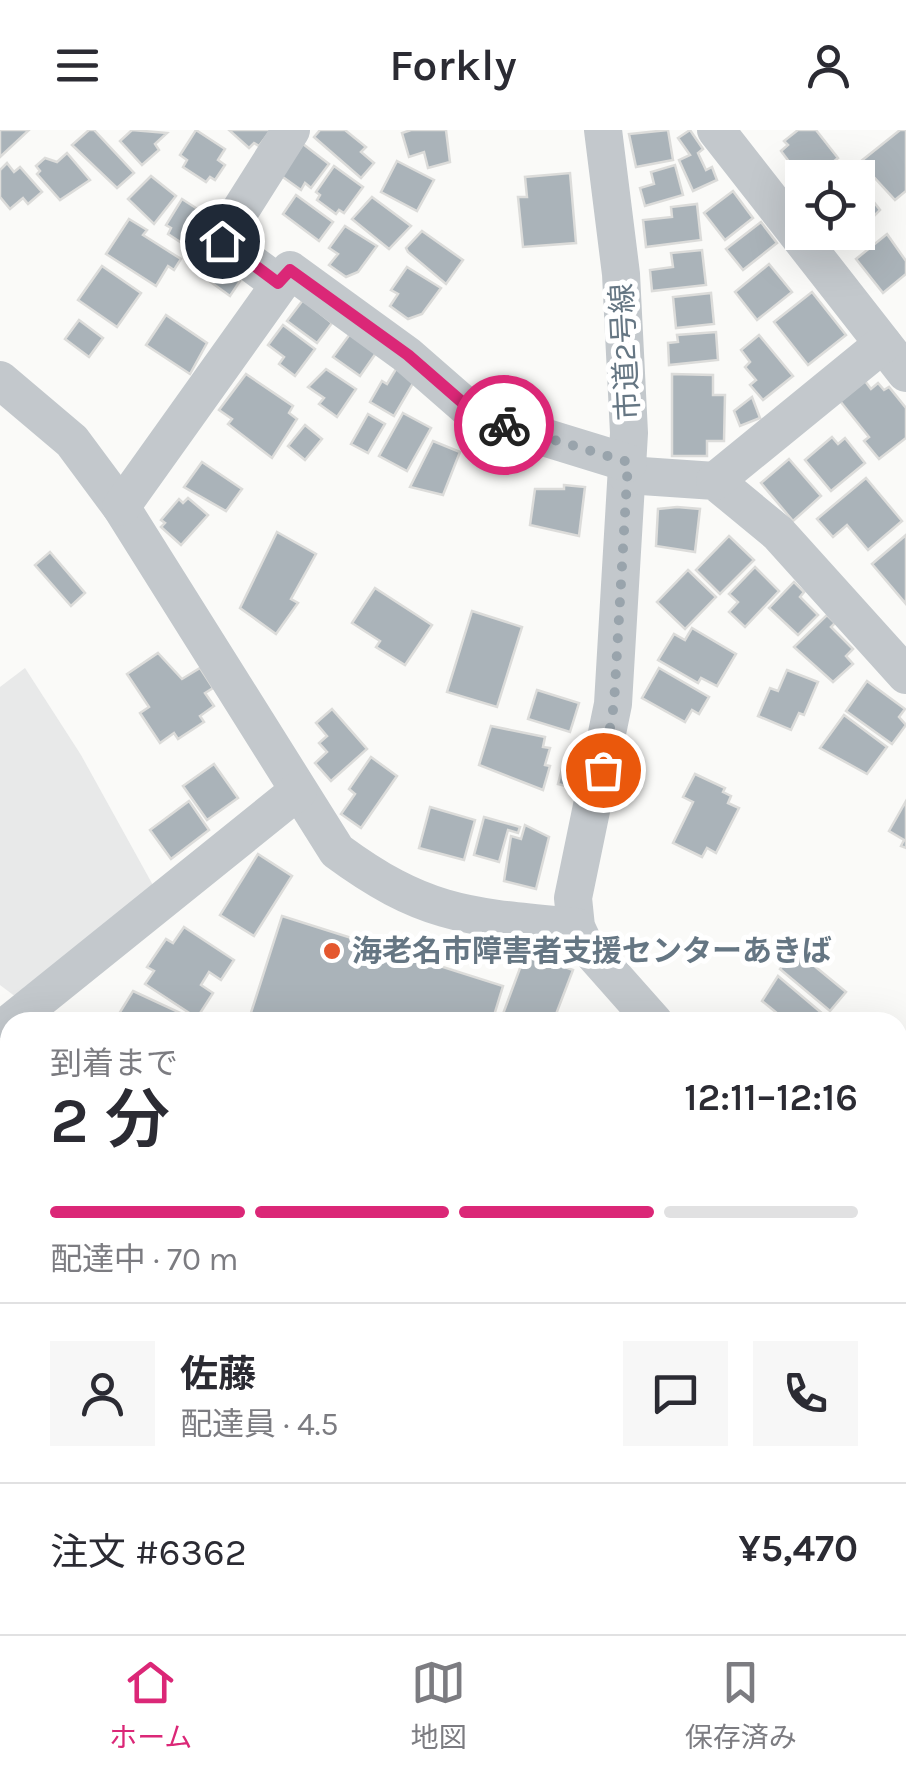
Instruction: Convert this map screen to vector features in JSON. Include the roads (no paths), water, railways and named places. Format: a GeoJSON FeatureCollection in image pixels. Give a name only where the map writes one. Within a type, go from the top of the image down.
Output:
{"type":"FeatureCollection","features":[{"type":"Feature","properties":{"kind":"street"},"geometry":{"type":"LineString","coordinates":[[278,283],[222,241],[291,130]]}},
{"type":"Feature","properties":{"kind":"street","name":"市道2号線"},"geometry":{"type":"LineString","coordinates":[[576,928],[573,898],[614,704],[628,469],[630,382],[603,130]]}},
{"type":"Feature","properties":{"kind":"street"},"geometry":{"type":"LineString","coordinates":[[715,481],[894,359],[716,130]]}},
{"type":"Feature","properties":{"kind":"street"},"geometry":{"type":"LineString","coordinates":[[120,507],[290,270],[408,355],[478,416],[628,469],[715,481],[778,534],[906,675]]}},
{"type":"Feature","properties":{"kind":"street"},"geometry":{"type":"LineString","coordinates":[[0,380],[72,441],[120,507],[336,852],[386,887],[438,909],[576,928],[645,1012]]}},
{"type":"Feature","properties":{"kind":"street"},"geometry":{"type":"LineString","coordinates":[[24,1012],[298,791]]}},
{"type":"Feature","properties":{"kind":"place","name":"海老名市障害者支援センターあきば"},"geometry":{"type":"Point","coordinates":[332,951]}}]}
